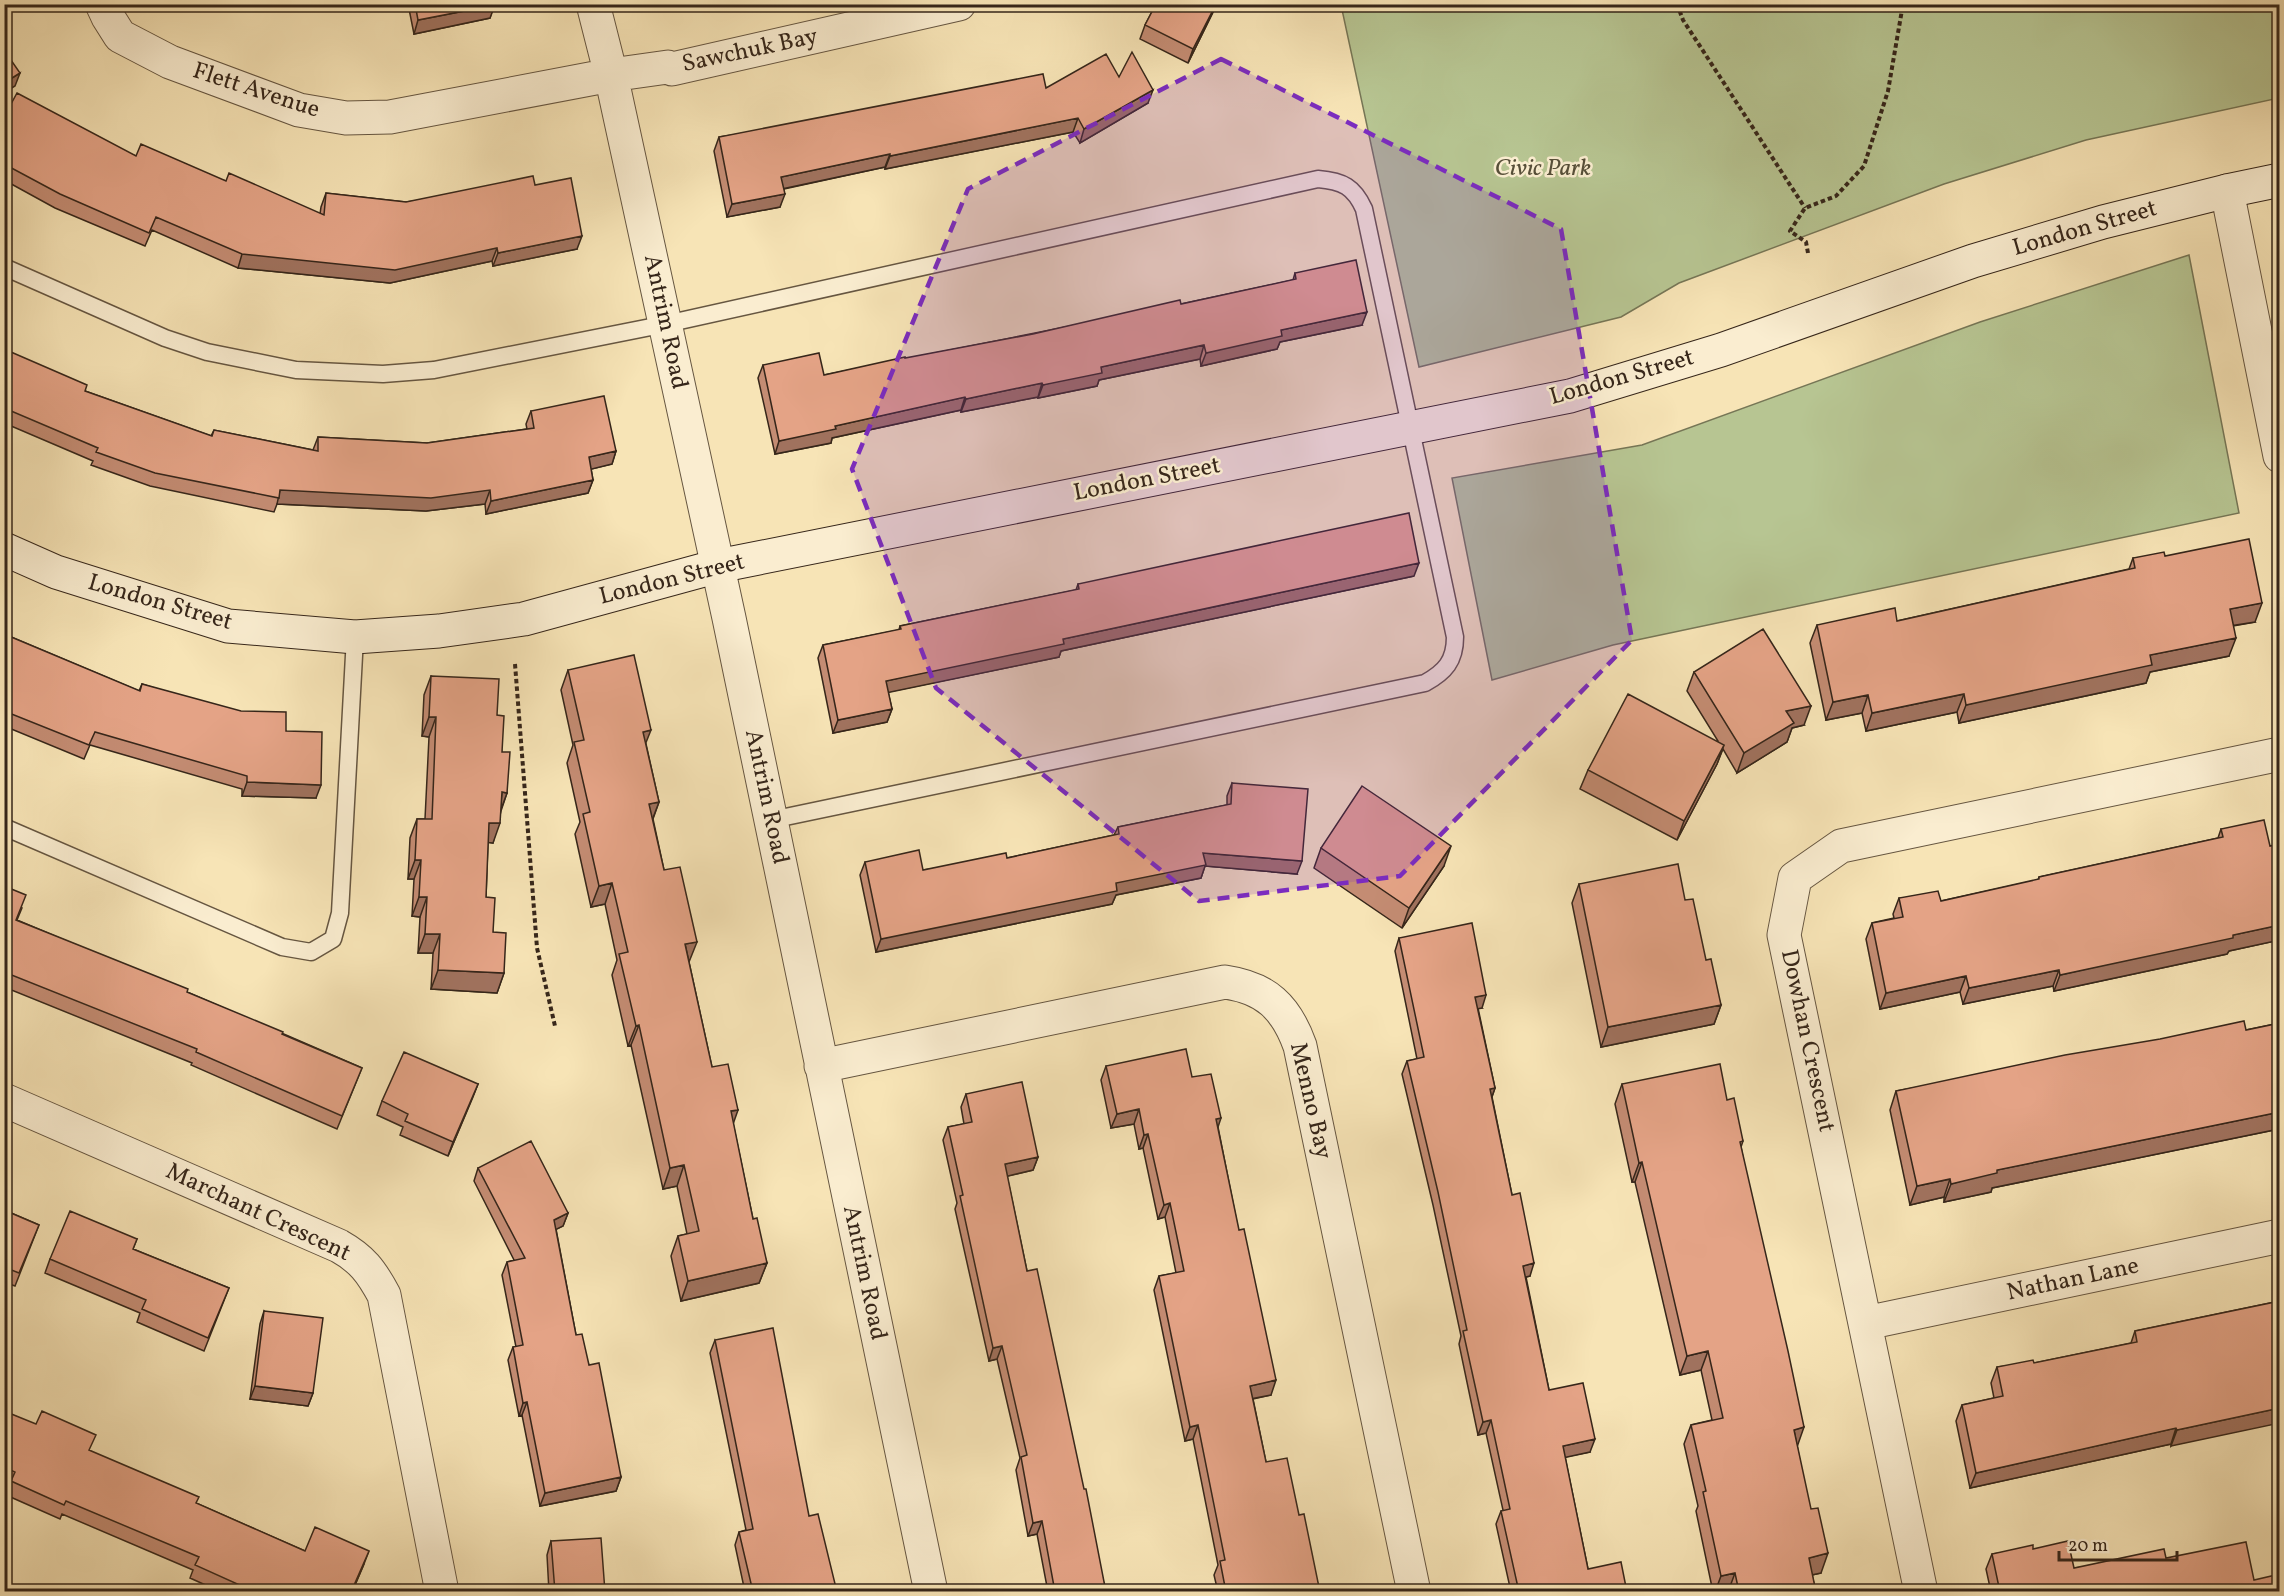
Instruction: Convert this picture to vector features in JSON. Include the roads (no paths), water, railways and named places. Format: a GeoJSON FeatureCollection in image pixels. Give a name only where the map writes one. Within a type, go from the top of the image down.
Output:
{"type":"FeatureCollection","features":[{"type":"Feature","properties":{"kind":"street","name":"Flett Avenue"},"geometry":{"type":"LineString","coordinates":[[102,4],[120,36],[170,62],[299,110],[345,118],[390,117],[611,75]]}},
{"type":"Feature","properties":{"kind":"street","name":"Antrim Road"},"geometry":{"type":"LineString","coordinates":[[593,4],[611,75],[718,566],[931,1592]]}},
{"type":"Feature","properties":{"kind":"street","name":"Sawchuk Bay"},"geometry":{"type":"LineString","coordinates":[[611,75],[668,67],[672,69],[959,4]]}},
{"type":"Feature","properties":{"kind":"street","name":"London Street"},"geometry":{"type":"LineString","coordinates":[[4,549],[56,572],[228,626],[355,637],[439,631],[524,619],[718,566],[1570,396],[1722,350],[1973,261],[2103,222],[2280,180]]}},
{"type":"Feature","properties":{"kind":"street"},"geometry":{"type":"LineString","coordinates":[[2227,191],[2280,456]]}},
{"type":"Feature","properties":{"kind":"street","name":"Dowhan Crescent"},"geometry":{"type":"LineString","coordinates":[[1921,1592],[1784,935],[1795,878],[1841,846],[2280,754]]}},
{"type":"Feature","properties":{"kind":"street","name":"Menno Bay"},"geometry":{"type":"LineString","coordinates":[[821,1066],[1225,982],[1257,990],[1272,1001],[1285,1013],[1300,1046],[1414,1592]]}},
{"type":"Feature","properties":{"kind":"street","name":"Marchant Crescent"},"geometry":{"type":"LineString","coordinates":[[4,1100],[339,1246],[357,1256],[372,1274],[384,1295],[442,1592]]}},
{"type":"Feature","properties":{"kind":"street","name":"Nathan Lane"},"geometry":{"type":"LineString","coordinates":[[1866,1323],[2280,1236]]}},
{"type":"Feature","properties":{"kind":"lane"},"geometry":{"type":"LineString","coordinates":[[4,267],[165,338],[207,352],[296,370],[383,374],[434,370],[666,324],[1318,180],[1334,181],[1347,186],[1358,196],[1365,209],[1455,637],[1455,651],[1449,664],[1439,675],[1425,683],[771,820]]}},
{"type":"Feature","properties":{"kind":"lane"},"geometry":{"type":"LineString","coordinates":[[4,827],[282,946],[311,952],[333,939],[340,913],[355,637]]}},
{"type":"Feature","properties":{"kind":"park label","name":"Civic Park"},"geometry":{"type":"Point","coordinates":[1543,169]}}]}
